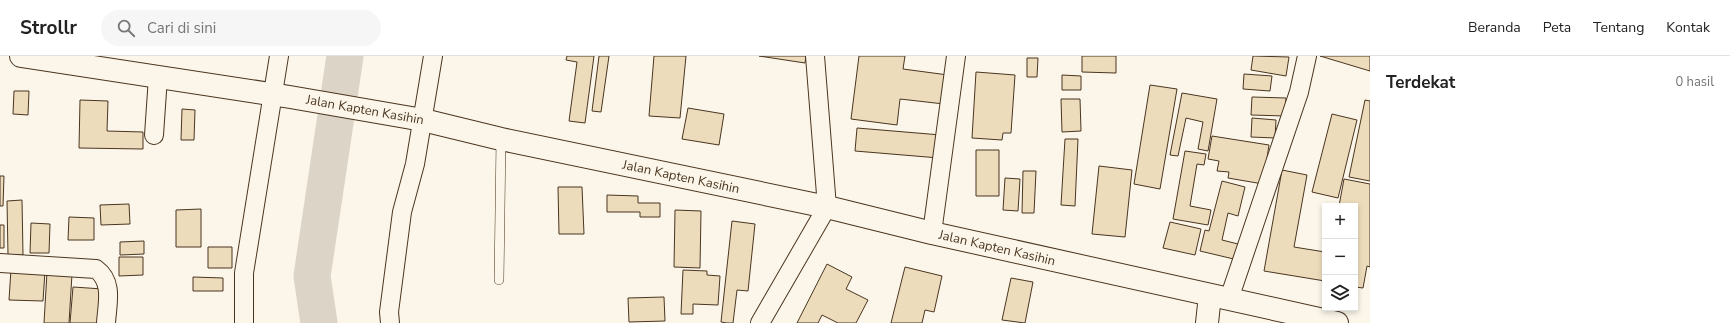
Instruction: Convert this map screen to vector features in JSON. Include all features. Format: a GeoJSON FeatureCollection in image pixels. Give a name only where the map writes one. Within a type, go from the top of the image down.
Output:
{"type":"FeatureCollection","features":[{"type":"Feature","properties":{"kind":"main road","name":"Jalan Kapten Kasihin"},"geometry":{"type":"LineString","coordinates":[[21,56],[282,95],[419,119],[501,138],[827,207],[932,233],[1337,323]]}},
{"type":"Feature","properties":{"kind":"main road"},"geometry":{"type":"LineString","coordinates":[[1207,323],[1219,297]]}},
{"type":"Feature","properties":{"kind":"street"},"geometry":{"type":"LineString","coordinates":[[244,323],[244,273],[282,95],[279,56]]}},
{"type":"Feature","properties":{"kind":"street"},"geometry":{"type":"LineString","coordinates":[[390,323],[389,312],[402,212],[415,164],[419,119],[433,56]]}},
{"type":"Feature","properties":{"kind":"street"},"geometry":{"type":"LineString","coordinates":[[760,323],[827,207],[815,56]]}},
{"type":"Feature","properties":{"kind":"street"},"geometry":{"type":"LineString","coordinates":[[932,233],[956,56]]}},
{"type":"Feature","properties":{"kind":"street"},"geometry":{"type":"LineString","coordinates":[[1219,297],[1299,92],[1307,56]]}},
{"type":"Feature","properties":{"kind":"street"},"geometry":{"type":"LineString","coordinates":[[154,136],[158,77]]}},
{"type":"Feature","properties":{"kind":"street"},"geometry":{"type":"LineString","coordinates":[[0,263],[96,269],[101,273],[108,288],[106,323]]}},
{"type":"Feature","properties":{"kind":"lane"},"geometry":{"type":"LineString","coordinates":[[499,280],[501,138]]}},
{"type":"Feature","properties":{"kind":"building"},"geometry":{"type":"Polygon","coordinates":[[[567,56],[594,56],[585,123],[569,121],[577,62],[566,60],[567,56]]]}},
{"type":"Feature","properties":{"kind":"building"},"geometry":{"type":"Polygon","coordinates":[[[599,56],[609,56],[601,112],[592,111],[599,56]]]}},
{"type":"Feature","properties":{"kind":"building"},"geometry":{"type":"Polygon","coordinates":[[[654,56],[686,56],[680,118],[649,116],[654,56]]]}},
{"type":"Feature","properties":{"kind":"building"},"geometry":{"type":"Polygon","coordinates":[[[759,56],[806,56],[805,63],[759,56]]]}},
{"type":"Feature","properties":{"kind":"building"},"geometry":{"type":"Polygon","coordinates":[[[859,56],[905,56],[903,69],[948,75],[944,104],[900,99],[897,125],[851,119],[859,56]]]}},
{"type":"Feature","properties":{"kind":"building"},"geometry":{"type":"Polygon","coordinates":[[[1082,56],[1116,56],[1116,73],[1082,72],[1082,56]]]}},
{"type":"Feature","properties":{"kind":"building"},"geometry":{"type":"Polygon","coordinates":[[[1253,56],[1289,57],[1286,76],[1251,70],[1253,56]]]}},
{"type":"Feature","properties":{"kind":"building"},"geometry":{"type":"Polygon","coordinates":[[[1320,56],[1370,56],[1370,71],[1320,56]]]}},
{"type":"Feature","properties":{"kind":"building"},"geometry":{"type":"Polygon","coordinates":[[[1027,58],[1038,58],[1037,77],[1027,77],[1027,58]]]}},
{"type":"Feature","properties":{"kind":"building"},"geometry":{"type":"Polygon","coordinates":[[[976,72],[1015,75],[1011,133],[1003,133],[1002,140],[972,138],[976,72]]]}},
{"type":"Feature","properties":{"kind":"building"},"geometry":{"type":"Polygon","coordinates":[[[1244,74],[1272,76],[1270,91],[1243,89],[1244,74]]]}},
{"type":"Feature","properties":{"kind":"building"},"geometry":{"type":"Polygon","coordinates":[[[1062,75],[1081,76],[1081,90],[1062,90],[1062,75]]]}},
{"type":"Feature","properties":{"kind":"building"},"geometry":{"type":"Polygon","coordinates":[[[1150,85],[1177,89],[1160,189],[1134,184],[1150,85]]]}},
{"type":"Feature","properties":{"kind":"building"},"geometry":{"type":"Polygon","coordinates":[[[14,91],[29,91],[28,115],[13,114],[14,91]]]}},
{"type":"Feature","properties":{"kind":"building"},"geometry":{"type":"Polygon","coordinates":[[[1182,93],[1217,99],[1208,151],[1198,149],[1203,122],[1186,118],[1178,156],[1170,155],[1182,93]]]}},
{"type":"Feature","properties":{"kind":"building"},"geometry":{"type":"Polygon","coordinates":[[[1252,97],[1286,98],[1285,116],[1251,115],[1252,97]]]}},
{"type":"Feature","properties":{"kind":"building"},"geometry":{"type":"Polygon","coordinates":[[[1061,99],[1080,99],[1081,131],[1062,132],[1061,99]]]}},
{"type":"Feature","properties":{"kind":"building"},"geometry":{"type":"Polygon","coordinates":[[[80,100],[108,101],[107,131],[143,132],[143,149],[79,148],[80,100]]]}},
{"type":"Feature","properties":{"kind":"building"},"geometry":{"type":"Polygon","coordinates":[[[1365,100],[1370,101],[1370,181],[1349,177],[1365,100]]]}},
{"type":"Feature","properties":{"kind":"building"},"geometry":{"type":"Polygon","coordinates":[[[688,108],[724,114],[719,145],[682,139],[688,108]]]}},
{"type":"Feature","properties":{"kind":"building"},"geometry":{"type":"Polygon","coordinates":[[[182,109],[195,110],[194,140],[181,140],[182,109]]]}},
{"type":"Feature","properties":{"kind":"building"},"geometry":{"type":"Polygon","coordinates":[[[1332,114],[1357,120],[1338,198],[1312,192],[1332,114]]]}},
{"type":"Feature","properties":{"kind":"building"},"geometry":{"type":"Polygon","coordinates":[[[1252,118],[1276,120],[1275,138],[1251,137],[1252,118]]]}},
{"type":"Feature","properties":{"kind":"building"},"geometry":{"type":"Polygon","coordinates":[[[857,128],[941,135],[939,158],[855,151],[857,128]]]}},
{"type":"Feature","properties":{"kind":"building"},"geometry":{"type":"Polygon","coordinates":[[[1212,136],[1269,145],[1263,184],[1228,178],[1229,172],[1217,171],[1219,161],[1208,159],[1212,136]]]}},
{"type":"Feature","properties":{"kind":"building"},"geometry":{"type":"Polygon","coordinates":[[[1065,139],[1078,139],[1075,206],[1061,205],[1065,139]]]}},
{"type":"Feature","properties":{"kind":"building"},"geometry":{"type":"Polygon","coordinates":[[[976,150],[999,150],[999,196],[976,196],[976,150]]]}},
{"type":"Feature","properties":{"kind":"building"},"geometry":{"type":"Polygon","coordinates":[[[1185,151],[1206,154],[1204,165],[1197,164],[1190,206],[1211,210],[1208,225],[1173,219],[1185,151]]]}},
{"type":"Feature","properties":{"kind":"building"},"geometry":{"type":"Polygon","coordinates":[[[1099,166],[1132,170],[1125,237],[1092,234],[1099,166]]]}},
{"type":"Feature","properties":{"kind":"building"},"geometry":{"type":"Polygon","coordinates":[[[1282,170],[1307,175],[1294,247],[1322,252],[1322,281],[1264,271],[1282,170]]]}},
{"type":"Feature","properties":{"kind":"building"},"geometry":{"type":"Polygon","coordinates":[[[1023,171],[1036,171],[1034,213],[1022,213],[1023,171]]]}},
{"type":"Feature","properties":{"kind":"building"},"geometry":{"type":"Polygon","coordinates":[[[0,176],[4,176],[3,206],[0,206],[0,176]]]}},
{"type":"Feature","properties":{"kind":"building"},"geometry":{"type":"Polygon","coordinates":[[[1005,178],[1020,179],[1018,211],[1003,210],[1005,178]]]}},
{"type":"Feature","properties":{"kind":"building"},"geometry":{"type":"Polygon","coordinates":[[[1344,179],[1370,184],[1370,267],[1367,266],[1363,288],[1358,287],[1358,203],[1340,203],[1344,179]]]}},
{"type":"Feature","properties":{"kind":"building"},"geometry":{"type":"Polygon","coordinates":[[[1222,181],[1245,187],[1238,216],[1228,213],[1222,240],[1242,245],[1238,260],[1200,251],[1205,230],[1209,231],[1222,181]]]}},
{"type":"Feature","properties":{"kind":"building"},"geometry":{"type":"Polygon","coordinates":[[[558,187],[582,187],[584,234],[559,234],[558,187]]]}},
{"type":"Feature","properties":{"kind":"building"},"geometry":{"type":"Polygon","coordinates":[[[607,195],[638,196],[638,203],[660,203],[660,217],[640,217],[640,212],[607,212],[607,195]]]}},
{"type":"Feature","properties":{"kind":"building"},"geometry":{"type":"Polygon","coordinates":[[[22,200],[23,255],[8,255],[7,201],[22,200]]]}},
{"type":"Feature","properties":{"kind":"building"},"geometry":{"type":"Polygon","coordinates":[[[129,204],[130,224],[101,225],[100,205],[129,204]]]}},
{"type":"Feature","properties":{"kind":"building"},"geometry":{"type":"Polygon","coordinates":[[[201,209],[201,247],[176,247],[176,210],[201,209]]]}},
{"type":"Feature","properties":{"kind":"building"},"geometry":{"type":"Polygon","coordinates":[[[675,210],[701,211],[700,268],[674,267],[675,210]]]}},
{"type":"Feature","properties":{"kind":"building"},"geometry":{"type":"Polygon","coordinates":[[[69,217],[94,218],[94,240],[68,240],[69,217]]]}},
{"type":"Feature","properties":{"kind":"building"},"geometry":{"type":"Polygon","coordinates":[[[732,221],[755,224],[748,291],[737,290],[733,323],[727,323],[721,322],[732,221]]]}},
{"type":"Feature","properties":{"kind":"building"},"geometry":{"type":"Polygon","coordinates":[[[1170,222],[1201,229],[1195,255],[1163,248],[1170,222]]]}},
{"type":"Feature","properties":{"kind":"building"},"geometry":{"type":"Polygon","coordinates":[[[31,223],[50,224],[49,253],[30,253],[31,223]]]}},
{"type":"Feature","properties":{"kind":"building"},"geometry":{"type":"Polygon","coordinates":[[[0,225],[4,225],[4,248],[0,248],[0,225]]]}},
{"type":"Feature","properties":{"kind":"building"},"geometry":{"type":"Polygon","coordinates":[[[144,241],[144,254],[120,255],[120,242],[144,241]]]}},
{"type":"Feature","properties":{"kind":"building"},"geometry":{"type":"Polygon","coordinates":[[[208,247],[232,247],[232,268],[208,268],[208,247]]]}},
{"type":"Feature","properties":{"kind":"building"},"geometry":{"type":"Polygon","coordinates":[[[119,257],[143,257],[143,275],[119,276],[119,257]]]}},
{"type":"Feature","properties":{"kind":"building"},"geometry":{"type":"Polygon","coordinates":[[[827,264],[852,277],[846,289],[868,300],[856,323],[838,323],[822,315],[818,323],[797,323],[827,264]]]}},
{"type":"Feature","properties":{"kind":"building"},"geometry":{"type":"Polygon","coordinates":[[[905,267],[942,276],[934,312],[925,310],[922,323],[891,323],[905,267]]]}},
{"type":"Feature","properties":{"kind":"building"},"geometry":{"type":"Polygon","coordinates":[[[11,269],[45,271],[43,301],[9,300],[11,269]]]}},
{"type":"Feature","properties":{"kind":"building"},"geometry":{"type":"Polygon","coordinates":[[[683,270],[707,271],[707,275],[720,276],[718,305],[693,304],[693,314],[681,314],[683,270]]]}},
{"type":"Feature","properties":{"kind":"building"},"geometry":{"type":"Polygon","coordinates":[[[47,272],[72,274],[69,323],[44,323],[47,272]]]}},
{"type":"Feature","properties":{"kind":"building"},"geometry":{"type":"Polygon","coordinates":[[[193,277],[223,278],[223,291],[193,291],[193,277]]]}},
{"type":"Feature","properties":{"kind":"building"},"geometry":{"type":"Polygon","coordinates":[[[1011,278],[1033,282],[1025,323],[1002,320],[1011,278]]]}},
{"type":"Feature","properties":{"kind":"building"},"geometry":{"type":"Polygon","coordinates":[[[73,287],[103,289],[100,323],[70,323],[73,287]]]}},
{"type":"Feature","properties":{"kind":"building"},"geometry":{"type":"Polygon","coordinates":[[[664,297],[665,321],[629,322],[628,298],[664,297]]]}},
{"type":"Feature","properties":{"kind":"waterway"},"geometry":{"type":"LineString","coordinates":[[319,323],[312,276],[345,56]]}}]}
